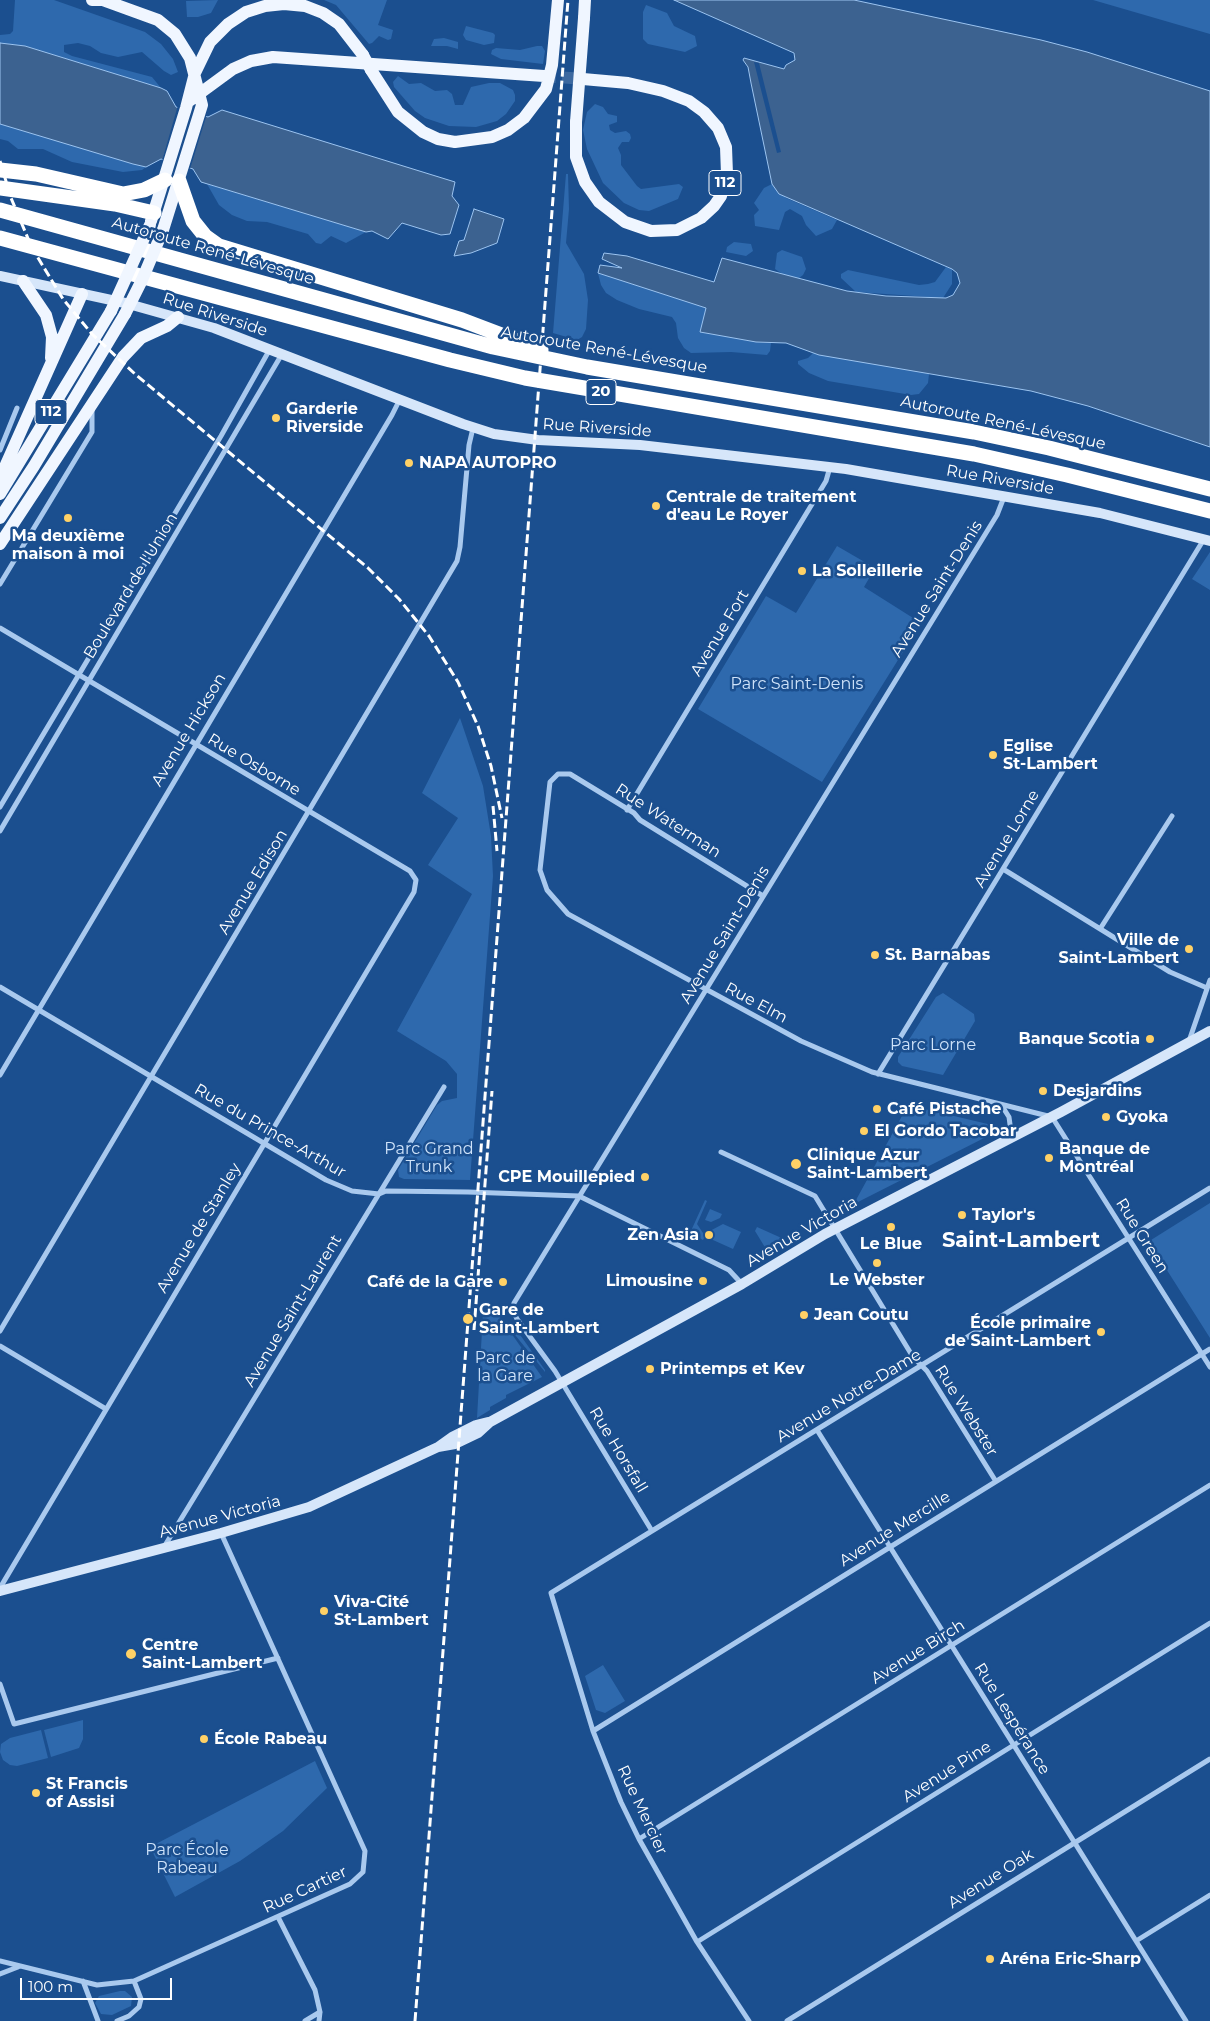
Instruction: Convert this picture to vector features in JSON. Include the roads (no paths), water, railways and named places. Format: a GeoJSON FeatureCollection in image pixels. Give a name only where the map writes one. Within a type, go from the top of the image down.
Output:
{"type":"FeatureCollection","features":[{"type":"Feature","properties":{"kind":"highway"},"geometry":{"type":"LineString","coordinates":[[0,170],[36,174],[123,194],[139,192],[175,176],[193,221],[205,236],[219,246],[462,320],[587,367]]}},
{"type":"Feature","properties":{"kind":"highway"},"geometry":{"type":"LineString","coordinates":[[0,188],[126,206],[152,219]]}},
{"type":"Feature","properties":{"kind":"highway","name":"Autoroute René-Lévesque"},"geometry":{"type":"LineString","coordinates":[[0,210],[435,333],[587,367],[942,426],[1049,448],[1210,488]]}},
{"type":"Feature","properties":{"kind":"highway","name":"20"},"geometry":{"type":"LineString","coordinates":[[0,238],[516,376],[974,454],[1210,511]]}},
{"type":"Feature","properties":{"kind":"main road"},"geometry":{"type":"LineString","coordinates":[[92,0],[103,0],[147,14],[163,23],[184,46],[194,73],[200,103]]}},
{"type":"Feature","properties":{"kind":"main road","name":"112"},"geometry":{"type":"LineString","coordinates":[[175,176],[170,164],[194,73],[207,46],[222,28],[246,12],[271,4],[298,5],[322,13],[344,29],[363,55],[398,112],[423,132],[438,139],[455,142],[492,138],[508,130],[524,118],[546,89],[552,70],[558,0]]}},
{"type":"Feature","properties":{"kind":"main road","name":"112"},"geometry":{"type":"LineString","coordinates":[[583,79],[663,90],[682,98],[704,112],[718,128],[726,147],[727,174],[721,196],[702,218],[677,230],[651,232],[625,222],[599,202],[585,182],[576,157],[576,122],[585,0]]}},
{"type":"Feature","properties":{"kind":"main road"},"geometry":{"type":"LineString","coordinates":[[187,105],[200,103],[215,82],[246,62],[273,56],[544,76]]}},
{"type":"Feature","properties":{"kind":"main road","name":"112"},"geometry":{"type":"LineString","coordinates":[[0,518],[34,466],[124,314],[142,280],[163,230],[175,176],[200,103]]}},
{"type":"Feature","properties":{"kind":"main road","name":"112"},"geometry":{"type":"LineString","coordinates":[[0,494],[111,310],[131,270],[152,219],[175,176]]}},
{"type":"Feature","properties":{"kind":"main road"},"geometry":{"type":"LineString","coordinates":[[23,281],[44,310],[50,326],[52,342],[50,366]]}},
{"type":"Feature","properties":{"kind":"main road"},"geometry":{"type":"LineString","coordinates":[[0,478],[82,294]]}},
{"type":"Feature","properties":{"kind":"main road"},"geometry":{"type":"LineString","coordinates":[[1,542],[131,347],[146,335],[167,326],[178,317]]}},
{"type":"Feature","properties":{"kind":"main road"},"geometry":{"type":"LineString","coordinates":[[1,542],[34,466]]}},
{"type":"Feature","properties":{"kind":"street","name":"Rue Riverside"},"geometry":{"type":"LineString","coordinates":[[0,276],[178,317],[282,353],[473,428],[526,439],[640,445],[830,467],[1110,515],[1207,540]]}},
{"type":"Feature","properties":{"kind":"street","name":"Boulevard de l'Union"},"geometry":{"type":"LineString","coordinates":[[0,807],[79,676],[270,349]]}},
{"type":"Feature","properties":{"kind":"street","name":"Boulevard de l'Union"},"geometry":{"type":"LineString","coordinates":[[0,831],[282,353]]}},
{"type":"Feature","properties":{"kind":"street","name":"Avenue Hickson"},"geometry":{"type":"LineString","coordinates":[[0,1075],[392,415],[400,398]]}},
{"type":"Feature","properties":{"kind":"street"},"geometry":{"type":"LineString","coordinates":[[0,584],[92,432],[91,405]]}},
{"type":"Feature","properties":{"kind":"street"},"geometry":{"type":"LineString","coordinates":[[0,450],[17,408]]}},
{"type":"Feature","properties":{"kind":"street","name":"Avenue Edison"},"geometry":{"type":"LineString","coordinates":[[0,1331],[457,561],[460,547],[469,445],[473,428]]}},
{"type":"Feature","properties":{"kind":"street","name":"Avenue Fort"},"geometry":{"type":"LineString","coordinates":[[627,810],[826,481],[830,467]]}},
{"type":"Feature","properties":{"kind":"street","name":"Avenue Saint-Denis"},"geometry":{"type":"LineString","coordinates":[[562,1383],[517,1319],[513,1307],[579,1196],[998,514],[1004,496]]}},
{"type":"Feature","properties":{"kind":"street","name":"Avenue Lorne"},"geometry":{"type":"LineString","coordinates":[[878,1074],[1207,540]]}},
{"type":"Feature","properties":{"kind":"street","name":"Rue Osborne"},"geometry":{"type":"LineString","coordinates":[[0,628],[410,871],[416,880]]}},
{"type":"Feature","properties":{"kind":"street","name":"Rue Waterman"},"geometry":{"type":"LineString","coordinates":[[558,774],[570,774],[763,896]]}},
{"type":"Feature","properties":{"kind":"street","name":"Rue Elm"},"geometry":{"type":"LineString","coordinates":[[558,774],[550,782],[540,870],[547,890],[568,914],[801,1041],[878,1074],[1052,1117]]}},
{"type":"Feature","properties":{"kind":"street"},"geometry":{"type":"LineString","coordinates":[[1100,929],[1172,816]]}},
{"type":"Feature","properties":{"kind":"street"},"geometry":{"type":"LineString","coordinates":[[1003,869],[1172,974],[1207,988]]}},
{"type":"Feature","properties":{"kind":"street","name":"Avenue de Stanley"},"geometry":{"type":"LineString","coordinates":[[0,1589],[414,892],[416,880]]}},
{"type":"Feature","properties":{"kind":"street"},"geometry":{"type":"LineString","coordinates":[[1189,1044],[1210,980]]}},
{"type":"Feature","properties":{"kind":"street","name":"Rue du Prince-Arthur"},"geometry":{"type":"LineString","coordinates":[[0,987],[326,1180],[352,1191],[379,1194],[386,1191],[579,1196],[729,1270],[742,1284]]}},
{"type":"Feature","properties":{"kind":"street","name":"Avenue Victoria"},"geometry":{"type":"LineString","coordinates":[[0,1589],[221,1533],[309,1507],[438,1447],[452,1437],[476,1425],[490,1422],[742,1284],[836,1228],[1052,1117],[1210,1031]]}},
{"type":"Feature","properties":{"kind":"street","name":"Avenue Saint-Laurent"},"geometry":{"type":"LineString","coordinates":[[164,1548],[444,1087]]}},
{"type":"Feature","properties":{"kind":"street"},"geometry":{"type":"LineString","coordinates":[[1002,1106],[1010,1124],[1007,1140]]}},
{"type":"Feature","properties":{"kind":"street","name":"Rue Green"},"geometry":{"type":"LineString","coordinates":[[1052,1117],[1210,1367]]}},
{"type":"Feature","properties":{"kind":"street","name":"Rue Webster"},"geometry":{"type":"LineString","coordinates":[[721,1152],[815,1196],[913,1357],[923,1366],[995,1480]]}},
{"type":"Feature","properties":{"kind":"street","name":"Avenue Notre-Dame"},"geometry":{"type":"LineString","coordinates":[[551,1593],[1210,1188]]}},
{"type":"Feature","properties":{"kind":"street"},"geometry":{"type":"LineString","coordinates":[[0,1346],[106,1409]]}},
{"type":"Feature","properties":{"kind":"street","name":"Avenue Mercille"},"geometry":{"type":"LineString","coordinates":[[593,1731],[890,1548],[995,1480],[1210,1349]]}},
{"type":"Feature","properties":{"kind":"street","name":"Rue Horsfall"},"geometry":{"type":"LineString","coordinates":[[562,1383],[652,1531]]}},
{"type":"Feature","properties":{"kind":"street","name":"Rue Lespérance"},"geometry":{"type":"LineString","coordinates":[[817,1430],[1186,2021]]}},
{"type":"Feature","properties":{"kind":"street","name":"Avenue Birch"},"geometry":{"type":"LineString","coordinates":[[638,1839],[1210,1485]]}},
{"type":"Feature","properties":{"kind":"street","name":"Rue Cartier"},"geometry":{"type":"LineString","coordinates":[[0,1961],[97,1985],[134,1981],[350,1884],[363,1872],[366,1858],[365,1851],[221,1533]]}},
{"type":"Feature","properties":{"kind":"street","name":"Rue Mercier"},"geometry":{"type":"LineString","coordinates":[[551,1593],[593,1731],[638,1839],[697,1942],[748,2021]]}},
{"type":"Feature","properties":{"kind":"street","name":"Avenue Pine"},"geometry":{"type":"LineString","coordinates":[[697,1942],[1210,1623]]}},
{"type":"Feature","properties":{"kind":"street"},"geometry":{"type":"LineString","coordinates":[[0,1684],[14,1724],[278,1658]]}},
{"type":"Feature","properties":{"kind":"street","name":"Avenue Oak"},"geometry":{"type":"LineString","coordinates":[[787,2021],[1210,1758]]}},
{"type":"Feature","properties":{"kind":"street"},"geometry":{"type":"LineString","coordinates":[[1136,1941],[1210,1895]]}},
{"type":"Feature","properties":{"kind":"street"},"geometry":{"type":"LineString","coordinates":[[278,1916],[315,1990],[320,2012],[319,2021]]}},
{"type":"Feature","properties":{"kind":"street"},"geometry":{"type":"LineString","coordinates":[[0,1974],[19,1967]]}},
{"type":"Feature","properties":{"kind":"street"},"geometry":{"type":"LineString","coordinates":[[83,1981],[98,2021]]}},
{"type":"Feature","properties":{"kind":"street"},"geometry":{"type":"LineString","coordinates":[[117,2021],[129,2016],[139,2008],[141,1999],[134,1981]]}},
{"type":"Feature","properties":{"kind":"street"},"geometry":{"type":"LineString","coordinates":[[305,2021],[320,2012]]}},
{"type":"Feature","properties":{"kind":"tunnel"},"geometry":{"type":"LineString","coordinates":[[544,76],[583,79]]}},
{"type":"Feature","properties":{"kind":"railway"},"geometry":{"type":"LineString","coordinates":[[415,2021],[568,0]]}},
{"type":"Feature","properties":{"kind":"railway"},"geometry":{"type":"LineString","coordinates":[[0,161],[11,198],[32,248],[63,299],[92,334],[135,374],[368,568],[399,599],[429,636],[458,682],[478,726],[491,766],[502,818]]}},
{"type":"Feature","properties":{"kind":"railway"},"geometry":{"type":"LineString","coordinates":[[493,806],[497,851]]}},
{"type":"Feature","properties":{"kind":"railway"},"geometry":{"type":"LineString","coordinates":[[474,1330],[492,1091]]}},
{"type":"Feature","properties":{"kind":"place","name":"Garderie Riverside"},"geometry":{"type":"Point","coordinates":[276,418]}},
{"type":"Feature","properties":{"kind":"place","name":"NAPA AUTOPRO"},"geometry":{"type":"Point","coordinates":[409,463]}},
{"type":"Feature","properties":{"kind":"place","name":"Centrale de traitement d'eau Le Royer"},"geometry":{"type":"Point","coordinates":[656,506]}},
{"type":"Feature","properties":{"kind":"place","name":"Ma deuxième maison à moi"},"geometry":{"type":"Point","coordinates":[68,518]}},
{"type":"Feature","properties":{"kind":"place","name":"La Solleillerie"},"geometry":{"type":"Point","coordinates":[802,571]}},
{"type":"Feature","properties":{"kind":"place","name":"Eglise St-Lambert"},"geometry":{"type":"Point","coordinates":[993,755]}},
{"type":"Feature","properties":{"kind":"place","name":"Ville de Saint-Lambert"},"geometry":{"type":"Point","coordinates":[1189,949]}},
{"type":"Feature","properties":{"kind":"place","name":"St. Barnabas"},"geometry":{"type":"Point","coordinates":[875,955]}},
{"type":"Feature","properties":{"kind":"place","name":"Banque Scotia"},"geometry":{"type":"Point","coordinates":[1150,1039]}},
{"type":"Feature","properties":{"kind":"place","name":"Desjardins"},"geometry":{"type":"Point","coordinates":[1043,1091]}},
{"type":"Feature","properties":{"kind":"place","name":"Café Pistache"},"geometry":{"type":"Point","coordinates":[877,1109]}},
{"type":"Feature","properties":{"kind":"place","name":"Gyoka"},"geometry":{"type":"Point","coordinates":[1106,1117]}},
{"type":"Feature","properties":{"kind":"place","name":"El Gordo Tacobar"},"geometry":{"type":"Point","coordinates":[864,1131]}},
{"type":"Feature","properties":{"kind":"place","name":"Banque de Montréal"},"geometry":{"type":"Point","coordinates":[1049,1158]}},
{"type":"Feature","properties":{"kind":"place","name":"Clinique Azur Saint-Lambert"},"geometry":{"type":"Point","coordinates":[796,1164]}},
{"type":"Feature","properties":{"kind":"place","name":"CPE Mouillepied"},"geometry":{"type":"Point","coordinates":[645,1177]}},
{"type":"Feature","properties":{"kind":"place","name":"Taylor's"},"geometry":{"type":"Point","coordinates":[962,1215]}},
{"type":"Feature","properties":{"kind":"place","name":"Le Blue"},"geometry":{"type":"Point","coordinates":[891,1227]}},
{"type":"Feature","properties":{"kind":"place","name":"Zen Asia"},"geometry":{"type":"Point","coordinates":[709,1235]}},
{"type":"Feature","properties":{"kind":"place","name":"Le Webster"},"geometry":{"type":"Point","coordinates":[877,1263]}},
{"type":"Feature","properties":{"kind":"place","name":"Limousine"},"geometry":{"type":"Point","coordinates":[703,1281]}},
{"type":"Feature","properties":{"kind":"place","name":"Café de la Gare"},"geometry":{"type":"Point","coordinates":[503,1282]}},
{"type":"Feature","properties":{"kind":"place","name":"Jean Coutu"},"geometry":{"type":"Point","coordinates":[804,1315]}},
{"type":"Feature","properties":{"kind":"place","name":"Gare de Saint-Lambert"},"geometry":{"type":"Point","coordinates":[468,1319]}},
{"type":"Feature","properties":{"kind":"place","name":"École primaire de Saint-Lambert"},"geometry":{"type":"Point","coordinates":[1101,1332]}},
{"type":"Feature","properties":{"kind":"place","name":"Printemps et Kev"},"geometry":{"type":"Point","coordinates":[650,1369]}},
{"type":"Feature","properties":{"kind":"place","name":"Viva-Cité St-Lambert"},"geometry":{"type":"Point","coordinates":[324,1611]}},
{"type":"Feature","properties":{"kind":"place","name":"Centre Saint-Lambert"},"geometry":{"type":"Point","coordinates":[131,1654]}},
{"type":"Feature","properties":{"kind":"place","name":"École Rabeau"},"geometry":{"type":"Point","coordinates":[204,1739]}},
{"type":"Feature","properties":{"kind":"place","name":"St Francis of Assisi"},"geometry":{"type":"Point","coordinates":[36,1793]}},
{"type":"Feature","properties":{"kind":"place","name":"Aréna Eric-Sharp"},"geometry":{"type":"Point","coordinates":[990,1959]}},
{"type":"Feature","properties":{"kind":"district","name":"Saint-Lambert"},"geometry":{"type":"Point","coordinates":[1021,1241]}},
{"type":"Feature","properties":{"kind":"park label","name":"Parc Saint-Denis"},"geometry":{"type":"Point","coordinates":[797,684]}},
{"type":"Feature","properties":{"kind":"park label","name":"Parc Lorne"},"geometry":{"type":"Point","coordinates":[933,1045]}},
{"type":"Feature","properties":{"kind":"park label","name":"Parc Grand Trunk"},"geometry":{"type":"Point","coordinates":[429,1158]}},
{"type":"Feature","properties":{"kind":"park label","name":"Parc de la Gare"},"geometry":{"type":"Point","coordinates":[505,1367]}},
{"type":"Feature","properties":{"kind":"park label","name":"Parc École Rabeau"},"geometry":{"type":"Point","coordinates":[187,1859]}}]}
